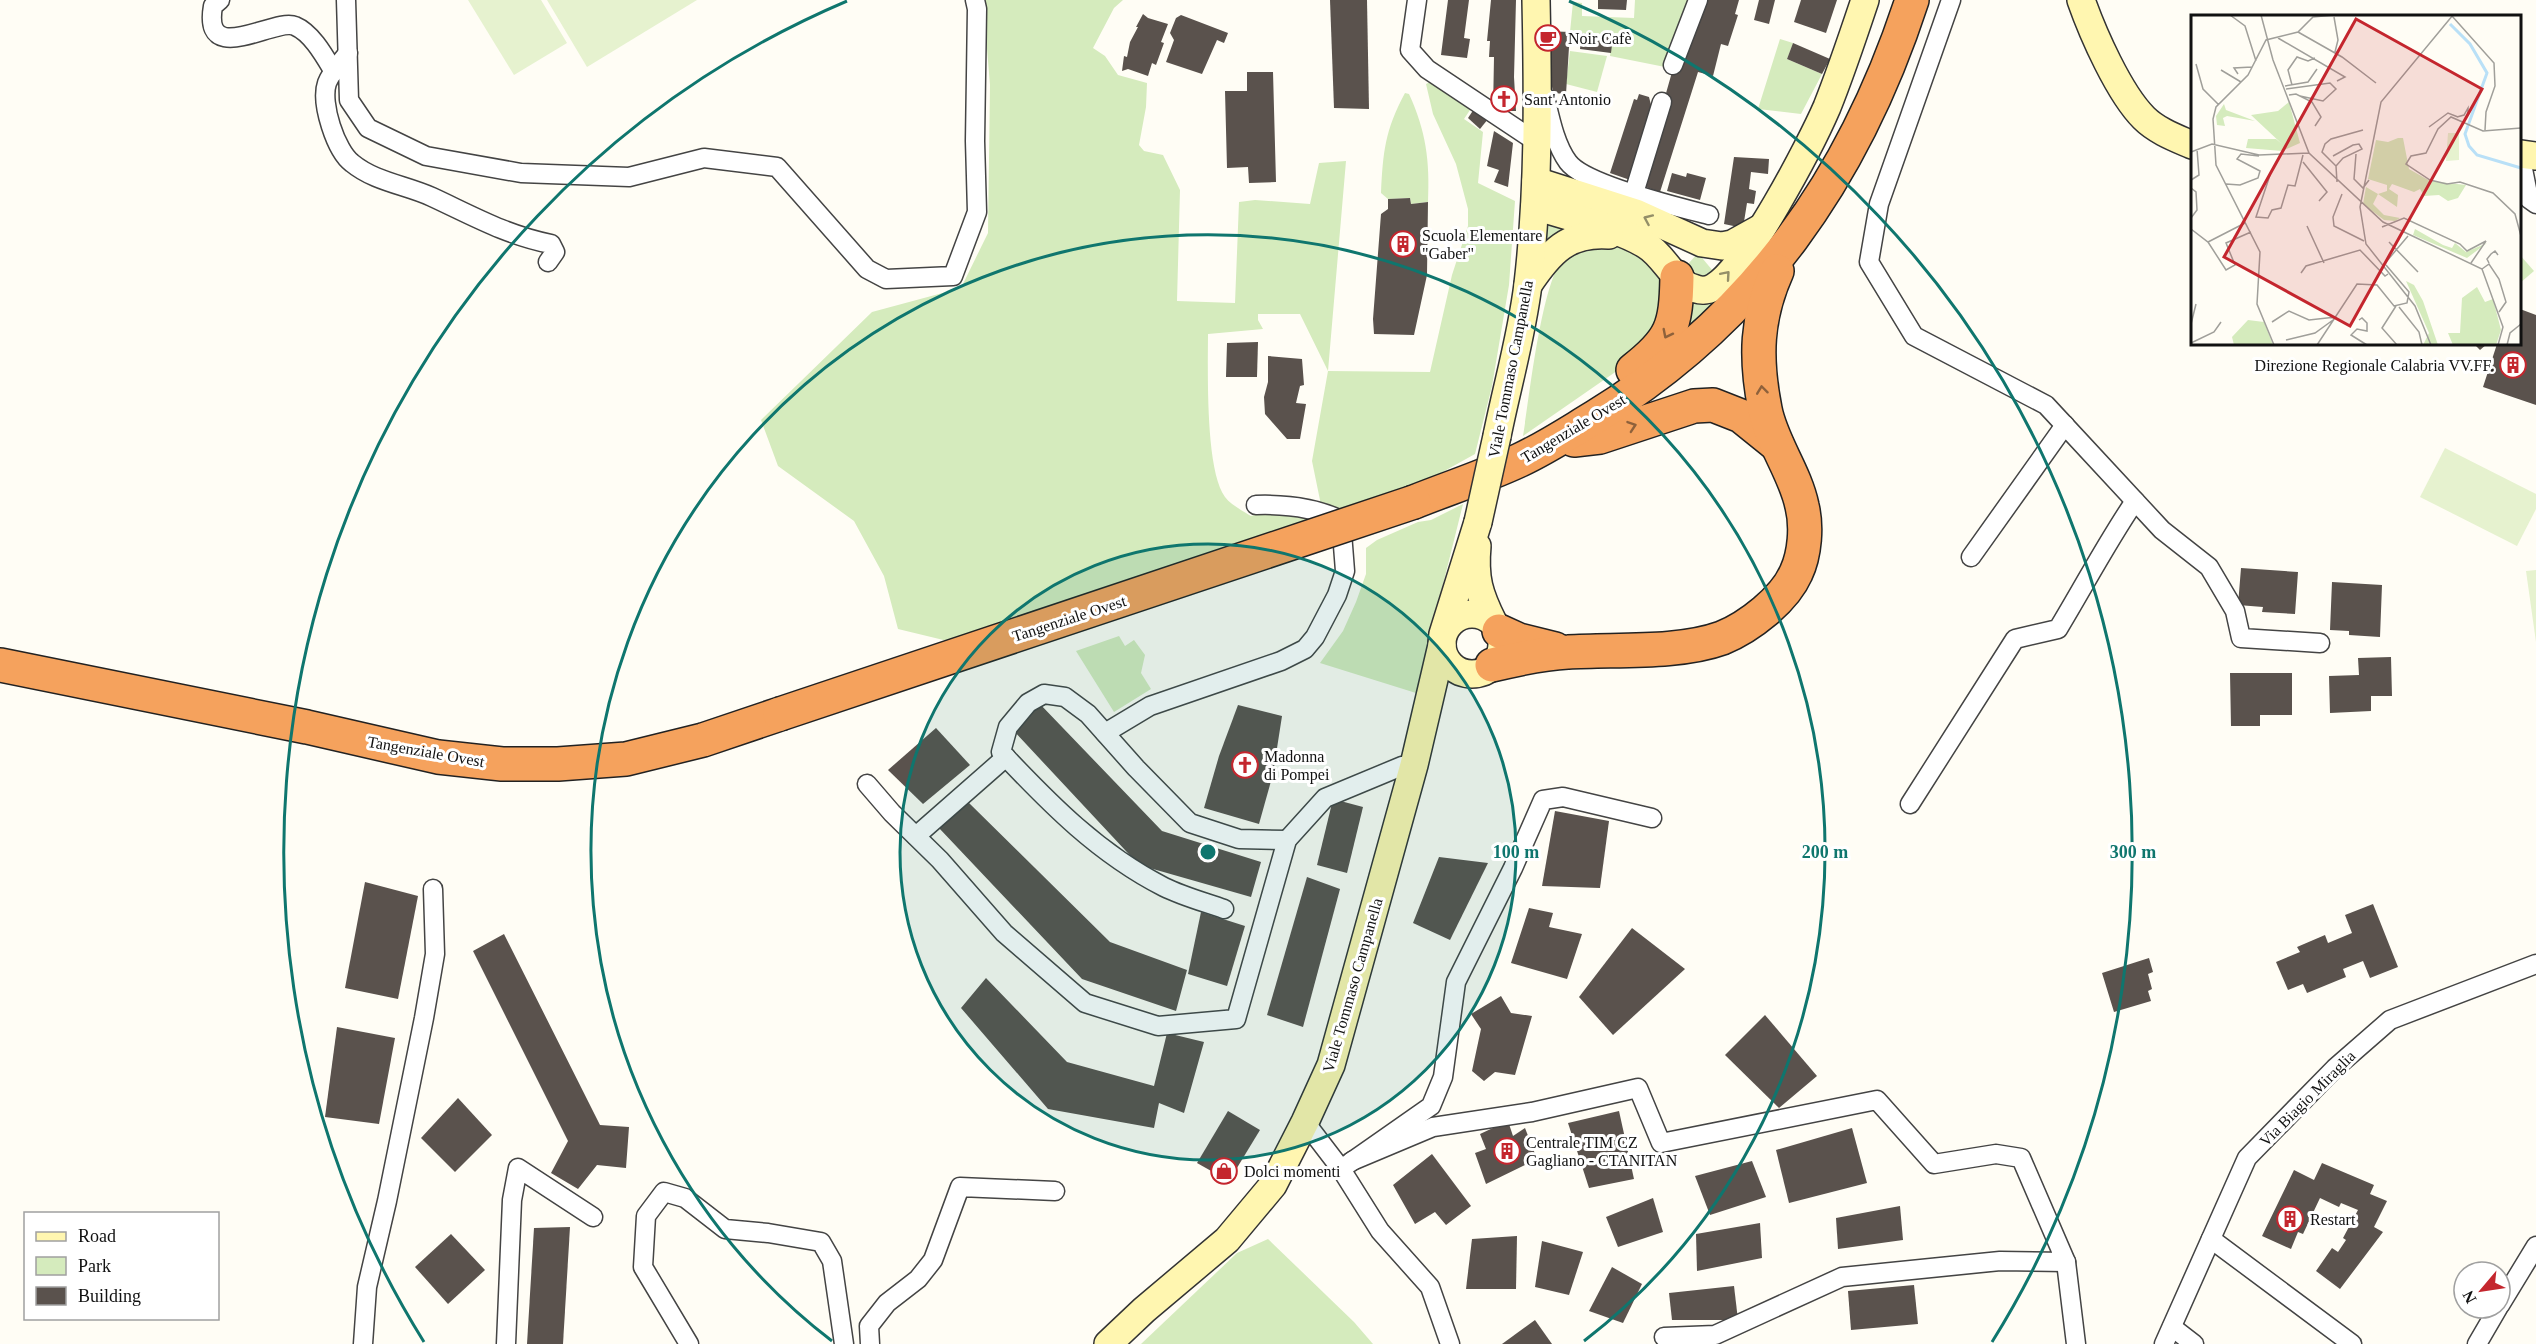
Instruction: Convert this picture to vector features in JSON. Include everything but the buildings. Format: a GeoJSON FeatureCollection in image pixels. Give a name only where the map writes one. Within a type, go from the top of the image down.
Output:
{"type":"FeatureCollection","features":[{"type":"Feature","properties":{"kind":"highway","name":"Tangenziale Ovest"},"geometry":{"type":"LineString","coordinates":[[0,665],[307,727],[438,757],[502,764],[558,764],[626,759],[703,740],[1414,502],[1519,461],[1609,409],[1689,350],[1747,294],[1793,240],[1820,199],[1867,114],[1887,71],[1912,0]]}},
{"type":"Feature","properties":{"kind":"highway"},"geometry":{"type":"LineString","coordinates":[[1484,669],[1513,660],[1565,652],[1661,649],[1721,638],[1741,628],[1780,597],[1797,573],[1804,541],[1804,521],[1795,484],[1765,411],[1758,341],[1768,291],[1793,240]]}},
{"type":"Feature","properties":{"kind":"highway"},"geometry":{"type":"LineString","coordinates":[[1554,442],[1600,393],[1654,353],[1665,341],[1675,311],[1677,277]]}},
{"type":"Feature","properties":{"kind":"highway"},"geometry":{"type":"LineString","coordinates":[[1554,442],[1600,437],[1671,412],[1694,406],[1713,405],[1741,416],[1779,446]]}},
{"type":"Feature","properties":{"kind":"highway"},"geometry":{"type":"LineString","coordinates":[[1496,626],[1519,640],[1565,652]]}},
{"type":"Feature","properties":{"kind":"street"},"geometry":{"type":"LineString","coordinates":[[220,0],[213,6],[210,19],[214,29],[222,35],[235,38],[251,36],[288,24],[296,26],[320,49],[334,72]]}},
{"type":"Feature","properties":{"kind":"street"},"geometry":{"type":"LineString","coordinates":[[346,0],[349,100],[368,128],[426,156],[521,173],[629,177],[704,158],[777,167],[867,269],[886,279],[953,276],[977,212],[975,141],[977,9],[975,0]]}},
{"type":"Feature","properties":{"kind":"street"},"geometry":{"type":"LineString","coordinates":[[1417,0],[1410,50],[1427,69],[1538,143],[1550,164],[1578,195]]}},
{"type":"Feature","properties":{"kind":"street","name":"Viale Tommaso Campanella"},"geometry":{"type":"LineString","coordinates":[[1108,1344],[1144,1310],[1227,1240],[1273,1185],[1331,1065],[1414,765],[1442,640],[1478,522],[1528,286],[1538,143],[1536,0]]}},
{"type":"Feature","properties":{"kind":"street"},"geometry":{"type":"LineString","coordinates":[[1673,65],[1698,0]]}},
{"type":"Feature","properties":{"kind":"street"},"geometry":{"type":"LineString","coordinates":[[1535,193],[1628,236],[1658,253],[1677,277],[1698,290],[1713,287],[1748,249],[1790,179],[1827,107],[1865,0]]}},
{"type":"Feature","properties":{"kind":"street"},"geometry":{"type":"LineString","coordinates":[[1951,0],[1879,204],[1869,262],[1914,336],[2046,405],[2162,530],[2209,567],[2235,611],[2241,638],[2320,643]]}},
{"type":"Feature","properties":{"kind":"street"},"geometry":{"type":"LineString","coordinates":[[2080,0],[2130,102],[2159,129],[2191,144]]}},
{"type":"Feature","properties":{"kind":"street"},"geometry":{"type":"LineString","coordinates":[[348,52],[327,82],[325,95],[326,111],[350,162],[376,177],[431,196],[479,221],[530,240],[551,244],[555,252],[548,262]]}},
{"type":"Feature","properties":{"kind":"street"},"geometry":{"type":"LineString","coordinates":[[1537,63],[1552,127],[1568,162],[1584,176],[1709,215]]}},
{"type":"Feature","properties":{"kind":"street"},"geometry":{"type":"LineString","coordinates":[[1634,193],[1662,102]]}},
{"type":"Feature","properties":{"kind":"street"},"geometry":{"type":"LineString","coordinates":[[2521,154],[2536,156]]}},
{"type":"Feature","properties":{"kind":"street"},"geometry":{"type":"LineString","coordinates":[[2521,159],[2529,199],[2536,204]]}},
{"type":"Feature","properties":{"kind":"street"},"geometry":{"type":"LineString","coordinates":[[1535,193],[1578,195],[1636,213],[1702,243]]}},
{"type":"Feature","properties":{"kind":"street"},"geometry":{"type":"LineString","coordinates":[[1677,277],[1682,253],[1694,244],[1722,246],[1732,244],[1761,228]]}},
{"type":"Feature","properties":{"kind":"street"},"geometry":{"type":"LineString","coordinates":[[1528,286],[1541,264],[1574,238],[1590,233],[1628,236]]}},
{"type":"Feature","properties":{"kind":"street"},"geometry":{"type":"LineString","coordinates":[[1971,557],[2065,425]]}},
{"type":"Feature","properties":{"kind":"street"},"geometry":{"type":"LineString","coordinates":[[1910,804],[2015,639],[2058,629],[2100,560],[2110,538],[2135,501]]}},
{"type":"Feature","properties":{"kind":"street"},"geometry":{"type":"LineString","coordinates":[[1105,733],[1150,706],[1281,661],[1305,649],[1315,637],[1337,595],[1345,571],[1341,520],[1324,512],[1282,504],[1256,505]]}},
{"type":"Feature","properties":{"kind":"street","name":"Viale Tommaso Campanella"},"geometry":{"type":"LineString","coordinates":[[1478,522],[1476,558],[1479,595],[1496,626]]}},
{"type":"Feature","properties":{"kind":"street"},"geometry":{"type":"LineString","coordinates":[[1464,614],[1474,614],[1496,626],[1501,649],[1484,669],[1466,673],[1450,664],[1444,655],[1442,640],[1448,626],[1464,614]]}},
{"type":"Feature","properties":{"kind":"street","name":"Viale Tommaso Campanella"},"geometry":{"type":"LineString","coordinates":[[1422,729],[1456,684],[1484,669]]}},
{"type":"Feature","properties":{"kind":"street"},"geometry":{"type":"LineString","coordinates":[[1224,909],[1164,887],[1092,842],[1039,794],[1001,752],[1008,727],[1028,703],[1044,694],[1065,697],[1088,714],[1190,823],[1239,839],[1287,840]]}},
{"type":"Feature","properties":{"kind":"street"},"geometry":{"type":"LineString","coordinates":[[916,836],[1006,758]]}},
{"type":"Feature","properties":{"kind":"street"},"geometry":{"type":"LineString","coordinates":[[867,784],[891,813],[916,836],[1004,933],[1085,1003],[1158,1026],[1236,1019],[1287,840],[1326,798],[1402,766],[1414,765]]}},
{"type":"Feature","properties":{"kind":"street"},"geometry":{"type":"LineString","coordinates":[[1347,1165],[1431,1106],[1443,1077],[1456,982],[1513,867],[1543,800],[1563,796],[1652,818]]}},
{"type":"Feature","properties":{"kind":"street"},"geometry":{"type":"LineString","coordinates":[[363,1344],[367,1287],[387,1201],[433,964],[434,889]]}},
{"type":"Feature","properties":{"kind":"street","name":"Via Biagio Miraglia"},"geometry":{"type":"LineString","coordinates":[[2164,1344],[2247,1158],[2335,1068],[2390,1020],[2536,964]]}},
{"type":"Feature","properties":{"kind":"street"},"geometry":{"type":"LineString","coordinates":[[1347,1165],[1433,1127],[1532,1112],[1638,1088],[1661,1143],[1877,1100],[1934,1164],[1996,1154],[2021,1158],[2066,1262],[2076,1344]]}},
{"type":"Feature","properties":{"kind":"street"},"geometry":{"type":"LineString","coordinates":[[1305,1122],[1347,1165],[1380,1231],[1430,1287],[1450,1344]]}},
{"type":"Feature","properties":{"kind":"street"},"geometry":{"type":"LineString","coordinates":[[506,1344],[512,1200],[518,1168],[593,1217]]}},
{"type":"Feature","properties":{"kind":"street"},"geometry":{"type":"LineString","coordinates":[[870,1344],[869,1326],[887,1303],[918,1279],[933,1260],[960,1188],[1055,1191]]}},
{"type":"Feature","properties":{"kind":"street"},"geometry":{"type":"LineString","coordinates":[[689,1344],[643,1267],[646,1216],[664,1192],[685,1198],[725,1229],[768,1233],[821,1242],[832,1261],[844,1344]]}},
{"type":"Feature","properties":{"kind":"street"},"geometry":{"type":"LineString","coordinates":[[2211,1239],[2352,1344]]}},
{"type":"Feature","properties":{"kind":"street"},"geometry":{"type":"LineString","coordinates":[[2512,1286],[2536,1246]]}},
{"type":"Feature","properties":{"kind":"street"},"geometry":{"type":"LineString","coordinates":[[1664,1337],[1715,1335],[1842,1277],[2000,1261],[2066,1262]]}},
{"type":"Feature","properties":{"kind":"street"},"geometry":{"type":"LineString","coordinates":[[2477,1344],[2491,1320]]}},
{"type":"Feature","properties":{"kind":"street"},"geometry":{"type":"LineString","coordinates":[[2172,1327],[2194,1344]]}},
{"type":"Feature","properties":{"kind":"green space"},"geometry":{"type":"Polygon","coordinates":[[[468,0],[541,0],[567,43],[514,75],[468,0]]]}},
{"type":"Feature","properties":{"kind":"green space"},"geometry":{"type":"Polygon","coordinates":[[[547,0],[697,0],[587,67],[547,0]]]}},
{"type":"Feature","properties":{"kind":"green space"},"geometry":{"type":"Polygon","coordinates":[[[983,0],[1123,0],[1114,8],[1093,48],[1105,56],[1118,75],[1147,83],[1146,107],[1139,145],[1144,151],[1163,155],[1180,190],[1177,301],[1235,303],[1239,202],[1255,200],[1310,204],[1319,163],[1346,161],[1328,371],[1300,314],[1258,314],[1258,320],[1263,329],[1208,334],[1211,443],[1214,465],[1225,497],[1251,516],[1285,513],[1302,517],[1317,525],[960,644],[898,629],[884,576],[854,521],[778,466],[761,420],[872,312],[961,288],[988,233],[990,85],[983,0]]]}},
{"type":"Feature","properties":{"kind":"green space"},"geometry":{"type":"Polygon","coordinates":[[[1635,0],[1693,0],[1670,68],[1610,56],[1612,37],[1570,32],[1573,2],[1582,3],[1582,16],[1634,18],[1635,0]]]}},
{"type":"Feature","properties":{"kind":"green space"},"geometry":{"type":"Polygon","coordinates":[[[1780,39],[1793,43],[1787,59],[1822,74],[1801,114],[1758,109],[1780,39]]]}},
{"type":"Feature","properties":{"kind":"green space"},"geometry":{"type":"Polygon","coordinates":[[[1570,51],[1607,56],[1597,92],[1566,84],[1570,51]]]}},
{"type":"Feature","properties":{"kind":"green space"},"geometry":{"type":"Polygon","coordinates":[[[1432,81],[1472,107],[1464,119],[1483,132],[1478,183],[1515,201],[1509,285],[1492,386],[1475,454],[1439,474],[1339,513],[1321,505],[1312,461],[1328,371],[1430,372],[1452,275],[1468,226],[1468,209],[1456,164],[1433,114],[1426,84],[1432,81]]]}},
{"type":"Feature","properties":{"kind":"green space"},"geometry":{"type":"Polygon","coordinates":[[[1405,93],[1409,94],[1415,108],[1426,146],[1428,202],[1411,204],[1410,198],[1388,199],[1381,193],[1386,142],[1393,118],[1405,93]]]}},
{"type":"Feature","properties":{"kind":"green space"},"geometry":{"type":"Polygon","coordinates":[[[1547,222],[1572,228],[1544,252],[1547,222]]]}},
{"type":"Feature","properties":{"kind":"green space"},"geometry":{"type":"Polygon","coordinates":[[[1611,242],[1641,251],[1663,281],[1667,298],[1650,348],[1523,436],[1538,339],[1550,285],[1558,266],[1571,252],[1611,242]]]}},
{"type":"Feature","properties":{"kind":"green space"},"geometry":{"type":"Polygon","coordinates":[[[1698,253],[1713,271],[1703,279],[1688,271],[1688,264],[1698,253]]]}},
{"type":"Feature","properties":{"kind":"green space"},"geometry":{"type":"Polygon","coordinates":[[[2521,256],[2534,271],[2521,282],[2521,256]]]}},
{"type":"Feature","properties":{"kind":"green space"},"geometry":{"type":"Polygon","coordinates":[[[1723,290],[1713,305],[1682,334],[1687,298],[1723,290]]]}},
{"type":"Feature","properties":{"kind":"green space"},"geometry":{"type":"Polygon","coordinates":[[[2445,448],[2536,494],[2536,509],[2517,546],[2420,497],[2445,448]]]}},
{"type":"Feature","properties":{"kind":"green space"},"geometry":{"type":"Polygon","coordinates":[[[1463,504],[1416,693],[1320,663],[1343,631],[1356,602],[1366,574],[1366,548],[1377,540],[1418,522],[1431,520],[1463,504]]]}},
{"type":"Feature","properties":{"kind":"green space"},"geometry":{"type":"Polygon","coordinates":[[[2536,570],[2536,642],[2526,571],[2536,570]]]}},
{"type":"Feature","properties":{"kind":"green space"},"geometry":{"type":"Polygon","coordinates":[[[1119,636],[1125,646],[1134,640],[1145,655],[1141,673],[1151,689],[1114,712],[1076,651],[1119,636]]]}},
{"type":"Feature","properties":{"kind":"green space"},"geometry":{"type":"Polygon","coordinates":[[[1268,1239],[1354,1322],[1373,1344],[1141,1344],[1237,1253],[1268,1239]]]}},
{"type":"Feature","properties":{"kind":"place","name":"Noir Cafè"},"geometry":{"type":"Point","coordinates":[1548,38]}},
{"type":"Feature","properties":{"kind":"place","name":"Sant' Antonio"},"geometry":{"type":"Point","coordinates":[1504,99]}},
{"type":"Feature","properties":{"kind":"place","name":"Scuola Elementare \"Gaber\""},"geometry":{"type":"Point","coordinates":[1403,244]}},
{"type":"Feature","properties":{"kind":"place","name":"Direzione Regionale Calabria VV.FF."},"geometry":{"type":"Point","coordinates":[2513,365]}},
{"type":"Feature","properties":{"kind":"place","name":"Madonna di Pompei"},"geometry":{"type":"Point","coordinates":[1245,765]}},
{"type":"Feature","properties":{"kind":"place","name":"Centrale TIM CZ Gagliano - CTANITAN"},"geometry":{"type":"Point","coordinates":[1507,1151]}},
{"type":"Feature","properties":{"kind":"place","name":"Dolci momenti"},"geometry":{"type":"Point","coordinates":[1224,1171]}},
{"type":"Feature","properties":{"kind":"place","name":"Restart"},"geometry":{"type":"Point","coordinates":[2290,1219]}}]}
